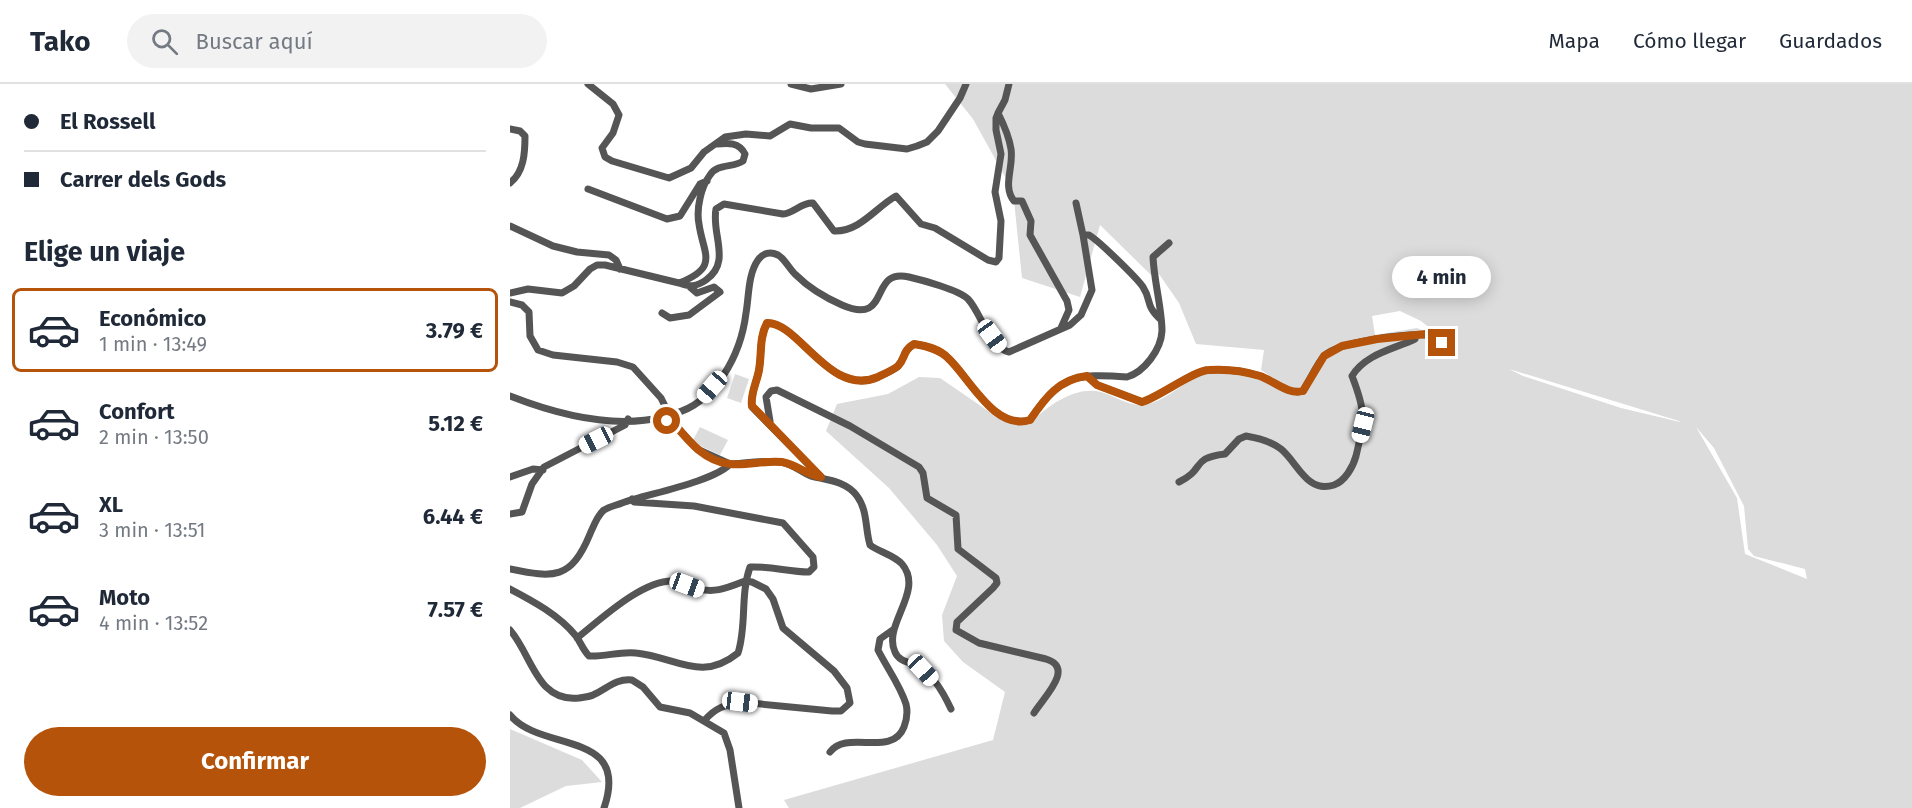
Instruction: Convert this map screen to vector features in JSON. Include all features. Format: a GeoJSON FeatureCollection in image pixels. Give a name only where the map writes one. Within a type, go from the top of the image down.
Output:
{"type":"FeatureCollection","features":[{"type":"Feature","properties":{"kind":"street"},"geometry":{"type":"LineString","coordinates":[[588,84],[613,104],[620,115],[613,133],[602,148],[605,157],[669,177],[691,168],[724,136],[737,134],[770,136],[790,124],[810,128],[839,128],[858,142],[865,144],[907,149],[917,146],[927,142],[938,131],[960,98],[966,84]]}},
{"type":"Feature","properties":{"kind":"street"},"geometry":{"type":"LineString","coordinates":[[791,84],[811,89],[841,84]]}},
{"type":"Feature","properties":{"kind":"street"},"geometry":{"type":"LineString","coordinates":[[690,287],[699,285],[711,276],[718,266],[719,242],[715,217],[716,209],[724,204],[783,214],[791,213],[808,202],[813,202],[834,231],[844,231],[871,216],[886,201],[896,196],[921,224],[935,228],[988,260],[996,262],[999,258],[1001,221],[995,192],[1001,154],[996,118],[1005,100],[1008,84]]}},
{"type":"Feature","properties":{"kind":"street"},"geometry":{"type":"LineString","coordinates":[[998,113],[1007,131],[1011,148],[1010,195],[1014,201],[1022,201],[1028,211],[1031,221],[1030,235],[1033,242],[1067,301],[1069,310],[1061,328]]}},
{"type":"Feature","properties":{"kind":"street"},"geometry":{"type":"LineString","coordinates":[[510,129],[520,131],[525,136],[525,154],[520,172],[510,183]]}},
{"type":"Feature","properties":{"kind":"street"},"geometry":{"type":"LineString","coordinates":[[679,283],[691,279],[704,266],[706,253],[698,213],[711,173],[725,164],[738,164],[743,161],[745,154],[738,145],[732,143],[714,144]]}},
{"type":"Feature","properties":{"kind":"street"},"geometry":{"type":"LineString","coordinates":[[588,189],[667,219],[680,216],[700,184],[707,181]]}},
{"type":"Feature","properties":{"kind":"street"},"geometry":{"type":"LineString","coordinates":[[510,396],[558,413],[628,419],[669,415],[689,409],[700,402],[728,368],[741,340],[749,285],[757,262],[763,255],[770,252],[780,256],[802,281],[842,305],[856,309],[867,309],[876,304],[885,282],[889,277],[896,275],[908,276],[948,290],[968,298],[992,336],[1005,351],[1019,350],[1077,321],[1090,299],[1092,290],[1076,203]]}},
{"type":"Feature","properties":{"kind":"street"},"geometry":{"type":"LineString","coordinates":[[510,226],[553,246],[609,255],[616,260],[620,269]]}},
{"type":"Feature","properties":{"kind":"street"},"geometry":{"type":"LineString","coordinates":[[1083,235],[1095,238],[1137,279],[1147,293],[1150,311],[1160,319]]}},
{"type":"Feature","properties":{"kind":"street"},"geometry":{"type":"LineString","coordinates":[[821,477],[752,406],[751,401],[760,368],[763,331],[767,323],[772,323],[785,330],[815,357],[854,382],[876,378],[893,369],[899,365],[907,348],[914,344],[939,351],[950,359],[976,393],[995,410],[1023,422],[1030,420],[1058,386],[1073,378],[1127,377],[1140,370],[1157,348],[1162,331],[1153,257],[1169,243]]}},
{"type":"Feature","properties":{"kind":"street"},"geometry":{"type":"LineString","coordinates":[[510,293],[528,289],[562,293],[574,286],[597,265],[679,283],[690,287],[697,293],[714,287],[720,292],[689,315],[670,318],[662,313]]}},
{"type":"Feature","properties":{"kind":"street"},"geometry":{"type":"LineString","coordinates":[[510,302],[522,305],[529,312],[530,336],[538,350],[553,355],[617,362],[633,367],[661,398],[669,415],[697,449],[730,464],[781,462],[811,476],[841,483],[855,493],[865,512],[870,545],[896,560],[906,571],[906,600],[894,629],[896,654],[905,662],[923,670],[941,689],[951,709]]}},
{"type":"Feature","properties":{"kind":"street"},"geometry":{"type":"LineString","coordinates":[[1087,376],[1097,385],[1142,402],[1166,392],[1207,369],[1237,371],[1259,376],[1289,390],[1299,392],[1303,391],[1324,356],[1342,346],[1377,339],[1419,336],[1435,337],[1442,343]]}},
{"type":"Feature","properties":{"kind":"street"},"geometry":{"type":"LineString","coordinates":[[1179,482],[1191,476],[1199,461],[1207,456],[1225,454],[1239,439],[1246,436],[1273,444],[1307,480],[1316,486],[1337,484],[1344,478],[1355,460],[1363,425],[1363,404],[1352,376],[1356,368],[1383,351],[1419,336]]}},
{"type":"Feature","properties":{"kind":"street"},"geometry":{"type":"LineString","coordinates":[[774,429],[769,417],[766,397],[771,391],[777,390],[831,416],[919,467],[923,473],[927,498],[956,515],[958,549],[977,566],[996,578],[998,583],[957,622],[956,630],[978,643],[1046,659],[1055,662],[1059,667],[1060,675],[1034,713]]}},
{"type":"Feature","properties":{"kind":"street"},"geometry":{"type":"LineString","coordinates":[[510,514],[522,512],[532,484],[543,470],[625,425],[628,419]]}},
{"type":"Feature","properties":{"kind":"street"},"geometry":{"type":"LineString","coordinates":[[510,568],[535,574],[558,575],[570,566],[583,550],[593,527],[604,510],[711,475],[724,470],[730,464]]}},
{"type":"Feature","properties":{"kind":"street"},"geometry":{"type":"LineString","coordinates":[[510,477],[533,469],[543,470]]}},
{"type":"Feature","properties":{"kind":"street"},"geometry":{"type":"LineString","coordinates":[[510,589],[534,601],[577,638],[589,656],[636,653],[699,668],[720,665],[738,652],[741,644],[745,581],[750,567],[769,566],[809,572],[814,567],[813,556],[783,523],[694,506],[633,502],[632,499]]}},
{"type":"Feature","properties":{"kind":"street"},"geometry":{"type":"LineString","coordinates":[[577,638],[599,618],[637,594],[668,581],[712,591],[723,590],[745,581],[752,582],[766,589],[773,599],[783,628],[834,671],[847,688],[849,703],[841,711],[740,702],[725,704],[713,710],[705,720]]}},
{"type":"Feature","properties":{"kind":"street"},"geometry":{"type":"LineString","coordinates":[[830,752],[835,745],[845,742],[886,742],[903,730],[908,717],[907,706],[878,651],[880,639],[894,629]]}},
{"type":"Feature","properties":{"kind":"street"},"geometry":{"type":"LineString","coordinates":[[510,630],[541,683],[558,696],[572,699],[591,696],[618,681],[632,680],[643,687],[655,704],[660,707],[678,709],[720,728],[728,741],[739,808]]}},
{"type":"Feature","properties":{"kind":"street"},"geometry":{"type":"LineString","coordinates":[[510,715],[516,722],[530,729],[569,742],[588,752],[607,767],[610,773],[610,788],[604,808]]}},
{"type":"Feature","properties":{"kind":"shaded area"},"geometry":{"type":"Polygon","coordinates":[[[945,84],[1912,84],[1912,808],[789,808],[784,800],[993,740],[1005,692],[963,662],[944,641],[942,615],[957,576],[937,545],[889,488],[826,431],[837,404],[888,394],[919,377],[940,378],[994,415],[1017,424],[1028,425],[1051,405],[1081,392],[1101,392],[1140,405],[1157,401],[1206,373],[1222,372],[1254,378],[1270,376],[1261,370],[1264,350],[1196,344],[1179,303],[1159,274],[1151,275],[1100,225],[1080,297],[1022,278],[1013,191],[973,119],[945,84]],[[1400,311],[1372,316],[1375,335],[1417,328],[1443,339],[1421,321],[1400,311]],[[1509,369],[1523,376],[1621,408],[1680,422],[1509,369]],[[1696,427],[1737,498],[1745,554],[1807,579],[1805,569],[1754,556],[1748,549],[1744,506],[1714,448],[1696,427]]]}},
{"type":"Feature","properties":{"kind":"shaded area"},"geometry":{"type":"Polygon","coordinates":[[[735,374],[749,379],[741,403],[727,398],[735,374]]]}},
{"type":"Feature","properties":{"kind":"shaded area"},"geometry":{"type":"Polygon","coordinates":[[[700,427],[728,440],[720,455],[692,442],[700,427]]]}},
{"type":"Feature","properties":{"kind":"shaded area"},"geometry":{"type":"Polygon","coordinates":[[[510,729],[582,760],[602,782],[566,786],[520,808],[510,808],[510,729]]]}},
{"type":"Feature","properties":{"kind":"route"},"geometry":{"type":"LineString","coordinates":[[667,421],[671,420],[697,449],[715,459],[730,464],[781,462],[811,476],[821,477],[816,469],[802,458],[752,406],[752,392],[760,368],[763,331],[767,323],[772,323],[785,330],[815,357],[854,382],[876,378],[888,372],[899,365],[907,348],[914,344],[939,351],[950,359],[964,380],[995,410],[1009,418],[1023,422],[1030,420],[1058,386],[1073,378],[1087,376],[1097,385],[1142,402],[1166,392],[1207,369],[1237,371],[1259,376],[1289,390],[1299,392],[1303,391],[1324,356],[1342,346],[1377,339],[1426,334],[1442,343]]}}]}
